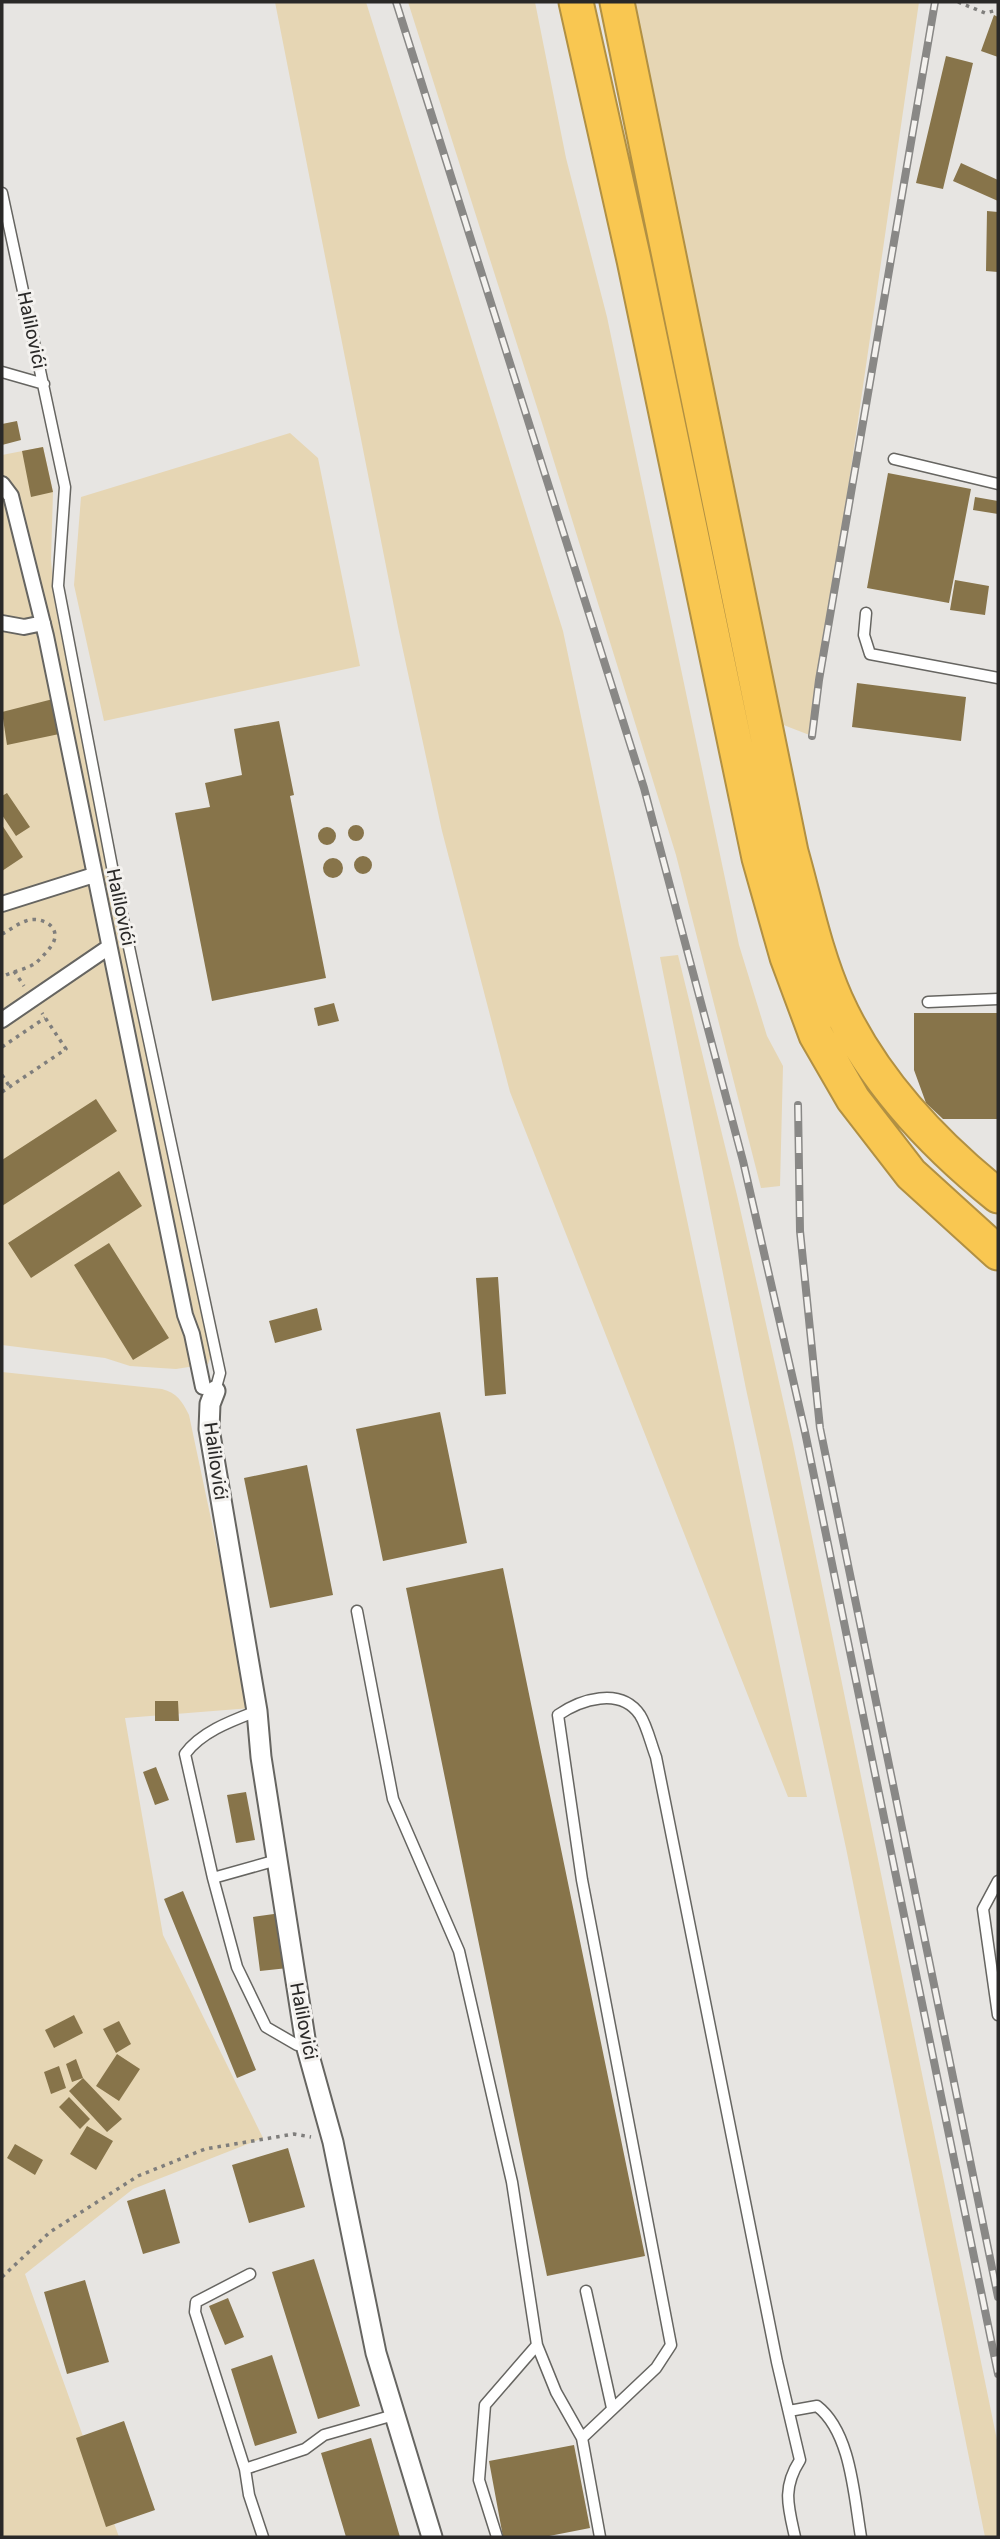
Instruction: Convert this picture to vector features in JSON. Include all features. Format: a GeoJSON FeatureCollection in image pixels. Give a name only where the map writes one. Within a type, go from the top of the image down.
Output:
{"type":"FeatureCollection","features":[{"type":"Feature","properties":{"kind":"highway"},"geometry":{"type":"LineString","coordinates":[[576,2],[637,273],[759,858],[787,957],[816,1035],[853,1099],[911,1174],[998,1253]]}},
{"type":"Feature","properties":{"kind":"highway"},"geometry":{"type":"LineString","coordinates":[[617,2],[791,852],[817,945],[835,998],[849,1027],[882,1077],[959,1165],[998,1196]]}},
{"type":"Feature","properties":{"kind":"highway"},"geometry":{"type":"LineString","coordinates":[[627,2],[653,175]]}},
{"type":"Feature","properties":{"kind":"street"},"geometry":{"type":"LineString","coordinates":[[2,484],[11,496],[43,623],[185,1315],[209,1389]]}},
{"type":"Feature","properties":{"kind":"street"},"geometry":{"type":"LineString","coordinates":[[2,623],[24,627],[43,623]]}},
{"type":"Feature","properties":{"kind":"street"},"geometry":{"type":"LineString","coordinates":[[2,904],[94,875]]}},
{"type":"Feature","properties":{"kind":"street"},"geometry":{"type":"LineString","coordinates":[[2,1020],[109,947]]}},
{"type":"Feature","properties":{"kind":"street","name":"Halilovići"},"geometry":{"type":"LineString","coordinates":[[209,1389],[209,1429],[257,1711],[260,1750],[306,2045],[333,2142],[376,2353],[432,2537]]}},
{"type":"Feature","properties":{"kind":"lane","name":"Halilovići"},"geometry":{"type":"LineString","coordinates":[[2,194],[65,487],[58,586],[124,925],[220,1373],[209,1389]]}},
{"type":"Feature","properties":{"kind":"lane","name":"Halilovići"},"geometry":{"type":"LineString","coordinates":[[2,372],[44,384]]}},
{"type":"Feature","properties":{"kind":"lane"},"geometry":{"type":"LineString","coordinates":[[894,459],[998,484]]}},
{"type":"Feature","properties":{"kind":"lane"},"geometry":{"type":"LineString","coordinates":[[866,613],[864,635],[870,654],[998,678]]}},
{"type":"Feature","properties":{"kind":"lane"},"geometry":{"type":"LineString","coordinates":[[928,1002],[998,999]]}},
{"type":"Feature","properties":{"kind":"lane"},"geometry":{"type":"LineString","coordinates":[[358,1611],[393,1799],[459,1951],[512,2182],[537,2345],[556,2392],[582,2438],[600,2537]]}},
{"type":"Feature","properties":{"kind":"lane"},"geometry":{"type":"LineString","coordinates":[[582,2438],[656,2368],[671,2345],[582,1880],[558,1715],[571,1706],[594,1698],[621,1700],[639,1714],[656,1757],[800,2460],[788,2483],[789,2508],[795,2537]]}},
{"type":"Feature","properties":{"kind":"lane"},"geometry":{"type":"LineString","coordinates":[[257,1711],[235,1719],[193,1742],[185,1754],[213,1878],[237,1967],[266,2026],[297,2045],[306,2045]]}},
{"type":"Feature","properties":{"kind":"lane"},"geometry":{"type":"LineString","coordinates":[[213,1878],[277,1860]]}},
{"type":"Feature","properties":{"kind":"lane"},"geometry":{"type":"LineString","coordinates":[[998,1881],[983,1909],[998,2015]]}},
{"type":"Feature","properties":{"kind":"lane"},"geometry":{"type":"LineString","coordinates":[[250,2274],[196,2302],[195,2312],[245,2469],[249,2494],[262,2537]]}},
{"type":"Feature","properties":{"kind":"lane"},"geometry":{"type":"LineString","coordinates":[[586,2291],[612,2408]]}},
{"type":"Feature","properties":{"kind":"lane"},"geometry":{"type":"LineString","coordinates":[[497,2537],[479,2480],[485,2405],[537,2345]]}},
{"type":"Feature","properties":{"kind":"lane"},"geometry":{"type":"LineString","coordinates":[[789,2411],[817,2406],[828,2414],[836,2427],[846,2455],[862,2537]]}},
{"type":"Feature","properties":{"kind":"lane"},"geometry":{"type":"LineString","coordinates":[[245,2469],[305,2449],[324,2435],[394,2415]]}},
{"type":"Feature","properties":{"kind":"path"},"geometry":{"type":"LineString","coordinates":[[958,2],[985,13],[998,10]]}},
{"type":"Feature","properties":{"kind":"path"},"geometry":{"type":"LineString","coordinates":[[2,934],[25,921],[36,919],[46,922],[55,935],[54,942],[38,961],[2,977]]}},
{"type":"Feature","properties":{"kind":"path"},"geometry":{"type":"LineString","coordinates":[[2,1047],[46,1018],[66,1049],[2,1092]]}},
{"type":"Feature","properties":{"kind":"path"},"geometry":{"type":"LineString","coordinates":[[2,1075],[10,1087]]}},
{"type":"Feature","properties":{"kind":"path"},"geometry":{"type":"LineString","coordinates":[[2,2277],[50,2232],[138,2176],[205,2149],[294,2134],[333,2142]]}},
{"type":"Feature","properties":{"kind":"shaded area"},"geometry":{"type":"Polygon","coordinates":[[[275,2],[366,2],[563,631],[807,1797],[788,1797],[510,1092],[442,831],[398,627],[275,2]]]}},
{"type":"Feature","properties":{"kind":"shaded area"},"geometry":{"type":"Polygon","coordinates":[[[408,2],[535,2],[566,158],[607,317],[739,945],[767,1036],[783,1066],[780,1186],[761,1188],[676,855],[408,2]]]}},
{"type":"Feature","properties":{"kind":"shaded area"},"geometry":{"type":"Polygon","coordinates":[[[632,2],[919,2],[812,736],[768,719],[632,2]]]}},
{"type":"Feature","properties":{"kind":"shaded area"},"geometry":{"type":"Polygon","coordinates":[[[290,433],[318,458],[360,666],[104,721],[74,585],[81,497],[290,433]]]}},
{"type":"Feature","properties":{"kind":"shaded area"},"geometry":{"type":"Polygon","coordinates":[[[43,447],[53,492],[51,560],[55,604],[123,946],[211,1355],[208,1364],[176,1369],[130,1366],[105,1358],[2,1345],[2,455],[43,447]]]}},
{"type":"Feature","properties":{"kind":"shaded area"},"geometry":{"type":"Polygon","coordinates":[[[678,955],[737,1195],[793,1444],[998,2445],[998,2537],[985,2537],[846,1848],[746,1389],[660,957],[678,955]]]}},
{"type":"Feature","properties":{"kind":"shaded area"},"geometry":{"type":"Polygon","coordinates":[[[2,1372],[162,1389],[175,1395],[181,1402],[189,1415],[251,1708],[125,1718],[163,1935],[263,2138],[133,2189],[25,2274],[119,2537],[2,2537],[2,1372]]]}},
{"type":"Feature","properties":{"kind":"building"},"geometry":{"type":"Polygon","coordinates":[[[994,15],[998,17],[998,57],[981,51],[994,15]]]}},
{"type":"Feature","properties":{"kind":"building"},"geometry":{"type":"Polygon","coordinates":[[[946,56],[973,63],[943,189],[916,183],[946,56]]]}},
{"type":"Feature","properties":{"kind":"building"},"geometry":{"type":"Polygon","coordinates":[[[961,163],[998,180],[998,201],[953,181],[961,163]]]}},
{"type":"Feature","properties":{"kind":"building"},"geometry":{"type":"Polygon","coordinates":[[[987,211],[998,212],[998,272],[986,271],[987,211]]]}},
{"type":"Feature","properties":{"kind":"building"},"geometry":{"type":"Polygon","coordinates":[[[17,421],[21,440],[2,445],[2,424],[17,421]]]}},
{"type":"Feature","properties":{"kind":"building"},"geometry":{"type":"Polygon","coordinates":[[[43,447],[53,492],[31,497],[22,451],[43,447]]]}},
{"type":"Feature","properties":{"kind":"building"},"geometry":{"type":"Polygon","coordinates":[[[888,473],[971,489],[949,603],[867,588],[888,473]]]}},
{"type":"Feature","properties":{"kind":"building"},"geometry":{"type":"Polygon","coordinates":[[[975,497],[998,501],[998,514],[973,510],[975,497]]]}},
{"type":"Feature","properties":{"kind":"building"},"geometry":{"type":"Polygon","coordinates":[[[955,580],[989,586],[985,615],[950,610],[955,580]]]}},
{"type":"Feature","properties":{"kind":"building"},"geometry":{"type":"Polygon","coordinates":[[[857,683],[966,697],[961,741],[852,727],[857,683]]]}},
{"type":"Feature","properties":{"kind":"building"},"geometry":{"type":"Polygon","coordinates":[[[57,698],[64,733],[7,745],[2,712],[57,698]]]}},
{"type":"Feature","properties":{"kind":"building"},"geometry":{"type":"Polygon","coordinates":[[[279,721],[294,795],[290,796],[326,978],[212,1001],[175,813],[210,807],[205,783],[242,775],[234,729],[279,721]]]}},
{"type":"Feature","properties":{"kind":"building"},"geometry":{"type":"Polygon","coordinates":[[[7,793],[30,827],[16,836],[2,815],[2,796],[7,793]]]}},
{"type":"Feature","properties":{"kind":"building"},"geometry":{"type":"Polygon","coordinates":[[[2,825],[23,857],[2,871],[2,825]]]}},
{"type":"Feature","properties":{"kind":"building"},"geometry":{"type":"Polygon","coordinates":[[[356,825],[362,827],[362,839],[356,841],[350,839],[348,833],[350,827],[356,825]]]}},
{"type":"Feature","properties":{"kind":"building"},"geometry":{"type":"Polygon","coordinates":[[[323,827],[331,827],[336,836],[334,843],[323,845],[318,840],[318,832],[323,827]]]}},
{"type":"Feature","properties":{"kind":"building"},"geometry":{"type":"Polygon","coordinates":[[[363,856],[369,859],[372,865],[369,871],[363,874],[357,871],[354,865],[357,859],[363,856]]]}},
{"type":"Feature","properties":{"kind":"building"},"geometry":{"type":"Polygon","coordinates":[[[333,858],[340,861],[343,868],[340,875],[333,878],[326,875],[323,868],[326,861],[333,858]]]}},
{"type":"Feature","properties":{"kind":"building"},"geometry":{"type":"Polygon","coordinates":[[[334,1003],[339,1021],[318,1026],[314,1008],[334,1003]]]}},
{"type":"Feature","properties":{"kind":"building"},"geometry":{"type":"Polygon","coordinates":[[[914,1013],[998,1013],[998,1119],[943,1119],[926,1103],[914,1070],[914,1013]]]}},
{"type":"Feature","properties":{"kind":"building"},"geometry":{"type":"Polygon","coordinates":[[[96,1099],[117,1131],[2,1206],[2,1160],[96,1099]]]}},
{"type":"Feature","properties":{"kind":"building"},"geometry":{"type":"Polygon","coordinates":[[[119,1171],[142,1206],[31,1278],[8,1243],[119,1171]]]}},
{"type":"Feature","properties":{"kind":"building"},"geometry":{"type":"Polygon","coordinates":[[[109,1243],[169,1338],[133,1360],[74,1265],[109,1243]]]}},
{"type":"Feature","properties":{"kind":"building"},"geometry":{"type":"Polygon","coordinates":[[[498,1277],[506,1394],[485,1396],[476,1278],[498,1277]]]}},
{"type":"Feature","properties":{"kind":"building"},"geometry":{"type":"Polygon","coordinates":[[[317,1308],[322,1330],[275,1343],[269,1321],[317,1308]]]}},
{"type":"Feature","properties":{"kind":"building"},"geometry":{"type":"Polygon","coordinates":[[[440,1412],[467,1543],[383,1561],[356,1429],[440,1412]]]}},
{"type":"Feature","properties":{"kind":"building"},"geometry":{"type":"Polygon","coordinates":[[[307,1465],[333,1595],[270,1608],[244,1478],[307,1465]]]}},
{"type":"Feature","properties":{"kind":"building"},"geometry":{"type":"Polygon","coordinates":[[[503,1568],[645,2256],[547,2276],[406,1588],[503,1568]]]}},
{"type":"Feature","properties":{"kind":"building"},"geometry":{"type":"Polygon","coordinates":[[[155,1701],[178,1701],[179,1721],[155,1721],[155,1701]]]}},
{"type":"Feature","properties":{"kind":"building"},"geometry":{"type":"Polygon","coordinates":[[[156,1767],[169,1800],[155,1805],[143,1772],[156,1767]]]}},
{"type":"Feature","properties":{"kind":"building"},"geometry":{"type":"Polygon","coordinates":[[[246,1792],[255,1840],[236,1843],[227,1795],[246,1792]]]}},
{"type":"Feature","properties":{"kind":"building"},"geometry":{"type":"Polygon","coordinates":[[[183,1891],[256,2070],[237,2078],[164,1899],[183,1891]]]}},
{"type":"Feature","properties":{"kind":"building"},"geometry":{"type":"Polygon","coordinates":[[[281,1913],[288,1968],[260,1971],[253,1917],[281,1913]]]}},
{"type":"Feature","properties":{"kind":"building"},"geometry":{"type":"Polygon","coordinates":[[[74,2015],[83,2033],[54,2048],[45,2030],[74,2015]]]}},
{"type":"Feature","properties":{"kind":"building"},"geometry":{"type":"Polygon","coordinates":[[[119,2021],[131,2044],[116,2053],[103,2029],[119,2021]]]}},
{"type":"Feature","properties":{"kind":"building"},"geometry":{"type":"Polygon","coordinates":[[[117,2054],[140,2069],[119,2101],[96,2086],[117,2054]]]}},
{"type":"Feature","properties":{"kind":"building"},"geometry":{"type":"Polygon","coordinates":[[[76,2059],[83,2078],[72,2082],[66,2064],[76,2059]]]}},
{"type":"Feature","properties":{"kind":"building"},"geometry":{"type":"Polygon","coordinates":[[[59,2066],[66,2088],[51,2094],[44,2072],[59,2066]]]}},
{"type":"Feature","properties":{"kind":"building"},"geometry":{"type":"Polygon","coordinates":[[[83,2078],[122,2119],[107,2132],[69,2091],[83,2078]]]}},
{"type":"Feature","properties":{"kind":"building"},"geometry":{"type":"Polygon","coordinates":[[[69,2097],[90,2119],[80,2129],[59,2107],[69,2097]]]}},
{"type":"Feature","properties":{"kind":"building"},"geometry":{"type":"Polygon","coordinates":[[[87,2126],[113,2141],[96,2170],[70,2154],[87,2126]]]}},
{"type":"Feature","properties":{"kind":"building"},"geometry":{"type":"Polygon","coordinates":[[[15,2144],[43,2160],[35,2175],[7,2158],[15,2144]]]}},
{"type":"Feature","properties":{"kind":"building"},"geometry":{"type":"Polygon","coordinates":[[[288,2148],[305,2207],[249,2223],[232,2165],[288,2148]]]}},
{"type":"Feature","properties":{"kind":"building"},"geometry":{"type":"Polygon","coordinates":[[[165,2189],[180,2243],[143,2254],[127,2201],[165,2189]]]}},
{"type":"Feature","properties":{"kind":"building"},"geometry":{"type":"Polygon","coordinates":[[[314,2259],[360,2406],[318,2419],[272,2272],[314,2259]]]}},
{"type":"Feature","properties":{"kind":"building"},"geometry":{"type":"Polygon","coordinates":[[[85,2280],[109,2362],[67,2374],[44,2292],[85,2280]]]}},
{"type":"Feature","properties":{"kind":"building"},"geometry":{"type":"Polygon","coordinates":[[[228,2298],[244,2337],[225,2345],[209,2306],[228,2298]]]}},
{"type":"Feature","properties":{"kind":"building"},"geometry":{"type":"Polygon","coordinates":[[[272,2355],[297,2433],[255,2446],[231,2369],[272,2355]]]}},
{"type":"Feature","properties":{"kind":"building"},"geometry":{"type":"Polygon","coordinates":[[[124,2421],[155,2510],[106,2527],[76,2438],[124,2421]]]}},
{"type":"Feature","properties":{"kind":"building"},"geometry":{"type":"Polygon","coordinates":[[[371,2438],[400,2537],[346,2537],[321,2453],[371,2438]]]}},
{"type":"Feature","properties":{"kind":"building"},"geometry":{"type":"Polygon","coordinates":[[[574,2445],[590,2528],[544,2537],[503,2537],[489,2461],[574,2445]]]}},
{"type":"Feature","properties":{"kind":"railway"},"geometry":{"type":"LineString","coordinates":[[396,2],[644,788],[743,1161],[805,1432],[998,2374]]}},
{"type":"Feature","properties":{"kind":"railway"},"geometry":{"type":"LineString","coordinates":[[812,736],[819,680],[935,2]]}},
{"type":"Feature","properties":{"kind":"railway"},"geometry":{"type":"LineString","coordinates":[[798,1105],[800,1231],[820,1428],[998,2297]]}}]}
